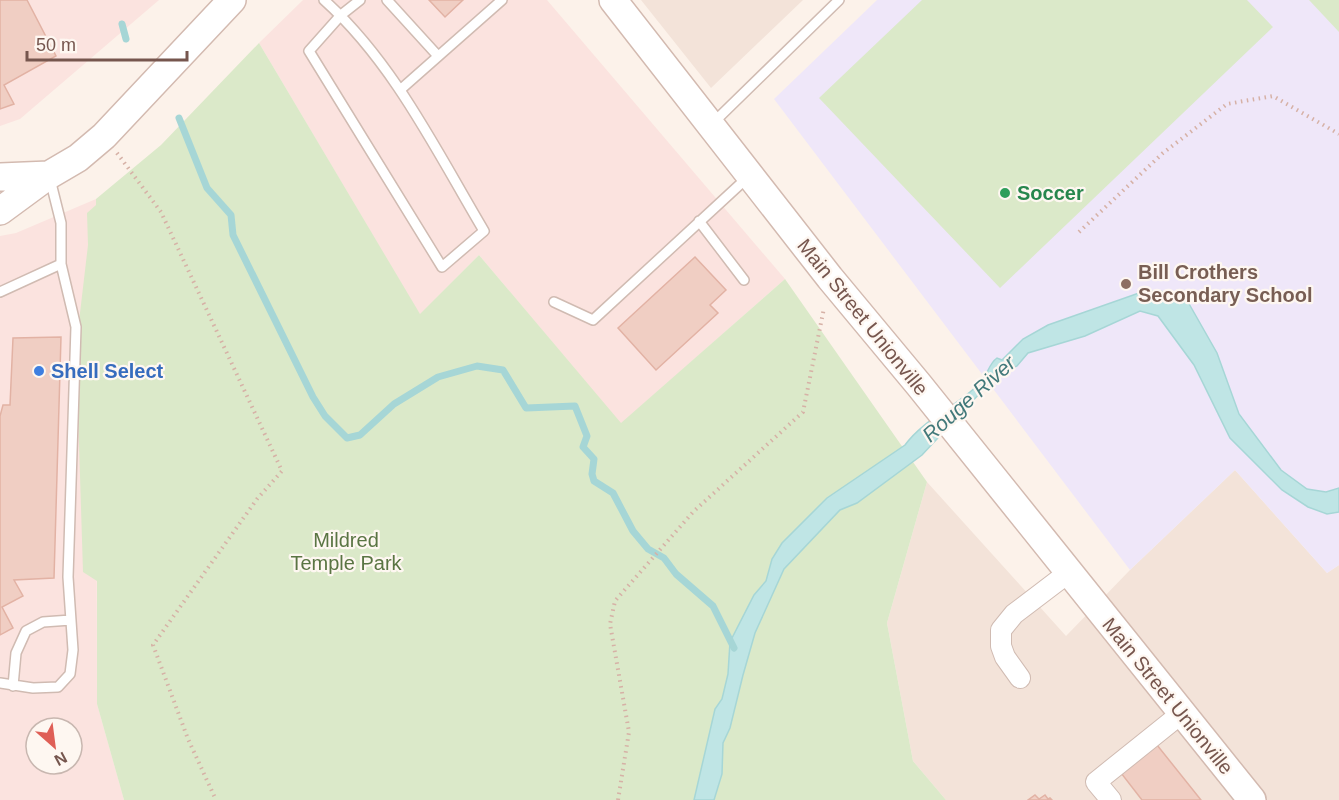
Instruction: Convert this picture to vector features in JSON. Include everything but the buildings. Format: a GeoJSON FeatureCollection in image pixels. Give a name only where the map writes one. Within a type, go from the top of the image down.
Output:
{"type":"FeatureCollection","features":[{"type":"Feature","properties":{"kind":"main road"},"geometry":{"type":"LineString","coordinates":[[0,211],[49,175],[78,158],[104,136],[232,0]]}},
{"type":"Feature","properties":{"kind":"main road","name":"Main Street Unionville"},"geometry":{"type":"LineString","coordinates":[[613,0],[830,278],[919,385],[1252,800]]}},
{"type":"Feature","properties":{"kind":"main road"},"geometry":{"type":"LineString","coordinates":[[0,177],[49,175]]}},
{"type":"Feature","properties":{"kind":"street"},"geometry":{"type":"LineString","coordinates":[[1020,678],[1005,657],[1001,646],[1001,630],[1014,614],[1068,573]]}},
{"type":"Feature","properties":{"kind":"street"},"geometry":{"type":"LineString","coordinates":[[1111,800],[1096,782],[1182,713]]}},
{"type":"Feature","properties":{"kind":"lane"},"geometry":{"type":"LineString","coordinates":[[324,0],[341,15],[364,40],[400,90],[484,231],[442,267],[309,51],[341,15],[360,0]]}},
{"type":"Feature","properties":{"kind":"lane"},"geometry":{"type":"LineString","coordinates":[[387,0],[438,56]]}},
{"type":"Feature","properties":{"kind":"lane"},"geometry":{"type":"LineString","coordinates":[[400,90],[502,0]]}},
{"type":"Feature","properties":{"kind":"lane"},"geometry":{"type":"LineString","coordinates":[[711,126],[839,0]]}},
{"type":"Feature","properties":{"kind":"lane"},"geometry":{"type":"LineString","coordinates":[[0,683],[33,688],[58,687],[70,674],[74,650],[68,577],[76,327],[61,264],[61,223],[49,175]]}},
{"type":"Feature","properties":{"kind":"lane"},"geometry":{"type":"LineString","coordinates":[[554,302],[592,320],[750,175]]}},
{"type":"Feature","properties":{"kind":"lane"},"geometry":{"type":"LineString","coordinates":[[699,221],[744,280]]}},
{"type":"Feature","properties":{"kind":"lane"},"geometry":{"type":"LineString","coordinates":[[0,292],[61,264]]}},
{"type":"Feature","properties":{"kind":"lane"},"geometry":{"type":"LineString","coordinates":[[13,686],[16,653],[26,632],[44,622],[71,620]]}},
{"type":"Feature","properties":{"kind":"path"},"geometry":{"type":"LineString","coordinates":[[1079,232],[1162,153],[1227,104],[1273,96],[1339,134]]}},
{"type":"Feature","properties":{"kind":"path"},"geometry":{"type":"LineString","coordinates":[[104,136],[161,212],[282,471],[257,500],[153,645],[188,739],[216,800]]}},
{"type":"Feature","properties":{"kind":"path"},"geometry":{"type":"LineString","coordinates":[[618,800],[629,732],[610,624],[615,601],[693,513],[803,412],[830,278]]}},
{"type":"Feature","properties":{"kind":"shaded area"},"geometry":{"type":"Polygon","coordinates":[[[0,0],[159,0],[20,119],[0,126],[0,0]]]}},
{"type":"Feature","properties":{"kind":"shaded area"},"geometry":{"type":"Polygon","coordinates":[[[303,0],[547,0],[785,279],[621,424],[479,255],[420,315],[259,43],[303,0]]]}},
{"type":"Feature","properties":{"kind":"shaded area"},"geometry":{"type":"Polygon","coordinates":[[[641,0],[803,0],[711,88],[641,0]]]}},
{"type":"Feature","properties":{"kind":"shaded area","name":"Bill Crothers Secondary School"},"geometry":{"type":"Polygon","coordinates":[[[877,0],[1339,0],[1339,565],[1327,573],[1235,470],[1130,570],[774,99],[877,0]]]}},
{"type":"Feature","properties":{"kind":"shaded area"},"geometry":{"type":"Polygon","coordinates":[[[96,199],[97,704],[124,800],[0,800],[0,236],[16,233],[96,199]]]}},
{"type":"Feature","properties":{"kind":"shaded area"},"geometry":{"type":"Polygon","coordinates":[[[1235,470],[1327,573],[1339,565],[1339,800],[946,800],[913,761],[887,623],[927,482],[1066,636],[1130,570],[1235,470]]]}},
{"type":"Feature","properties":{"kind":"green space","name":"Soccer"},"geometry":{"type":"Polygon","coordinates":[[[922,0],[1247,0],[1273,27],[1000,288],[819,98],[922,0]]]}},
{"type":"Feature","properties":{"kind":"green space"},"geometry":{"type":"Polygon","coordinates":[[[1309,0],[1339,0],[1339,32],[1309,0]]]}},
{"type":"Feature","properties":{"kind":"green space","name":"Mildred Temple Park"},"geometry":{"type":"Polygon","coordinates":[[[259,43],[420,314],[479,255],[621,423],[785,279],[927,482],[887,623],[913,761],[946,800],[124,800],[97,704],[97,581],[83,572],[76,347],[88,245],[87,213],[96,205],[96,199],[161,145],[259,43]]]}},
{"type":"Feature","properties":{"kind":"water","name":"Rouge River"},"geometry":{"type":"Polygon","coordinates":[[[1158,290],[1188,302],[1217,353],[1239,414],[1281,470],[1307,489],[1326,492],[1339,488],[1339,512],[1327,514],[1308,507],[1282,490],[1230,438],[1194,365],[1158,316],[1140,311],[1085,336],[1028,353],[1017,366],[996,376],[922,455],[857,503],[840,510],[784,569],[755,633],[730,728],[723,743],[722,774],[714,800],[694,800],[715,709],[722,699],[728,674],[730,642],[754,595],[766,581],[772,559],[782,543],[827,498],[905,445],[921,428],[970,392],[982,381],[997,358],[1002,360],[1023,339],[1048,325],[1139,293],[1158,290]]]}},
{"type":"Feature","properties":{"kind":"waterway"},"geometry":{"type":"LineString","coordinates":[[122,24],[126,39]]}},
{"type":"Feature","properties":{"kind":"waterway"},"geometry":{"type":"LineString","coordinates":[[179,118],[207,188],[231,215],[233,235],[313,397],[325,416],[347,438],[360,435],[394,404],[438,377],[477,366],[503,370],[526,408],[575,406],[587,436],[583,447],[594,459],[592,474],[594,481],[613,493],[633,531],[648,549],[664,558],[676,574],[713,606],[734,648]]}},
{"type":"Feature","properties":{"kind":"place","name":"Soccer"},"geometry":{"type":"Point","coordinates":[1005,193]}},
{"type":"Feature","properties":{"kind":"place","name":"Bill Crothers Secondary School"},"geometry":{"type":"Point","coordinates":[1126,284]}},
{"type":"Feature","properties":{"kind":"place","name":"Shell Select"},"geometry":{"type":"Point","coordinates":[39,371]}}]}
